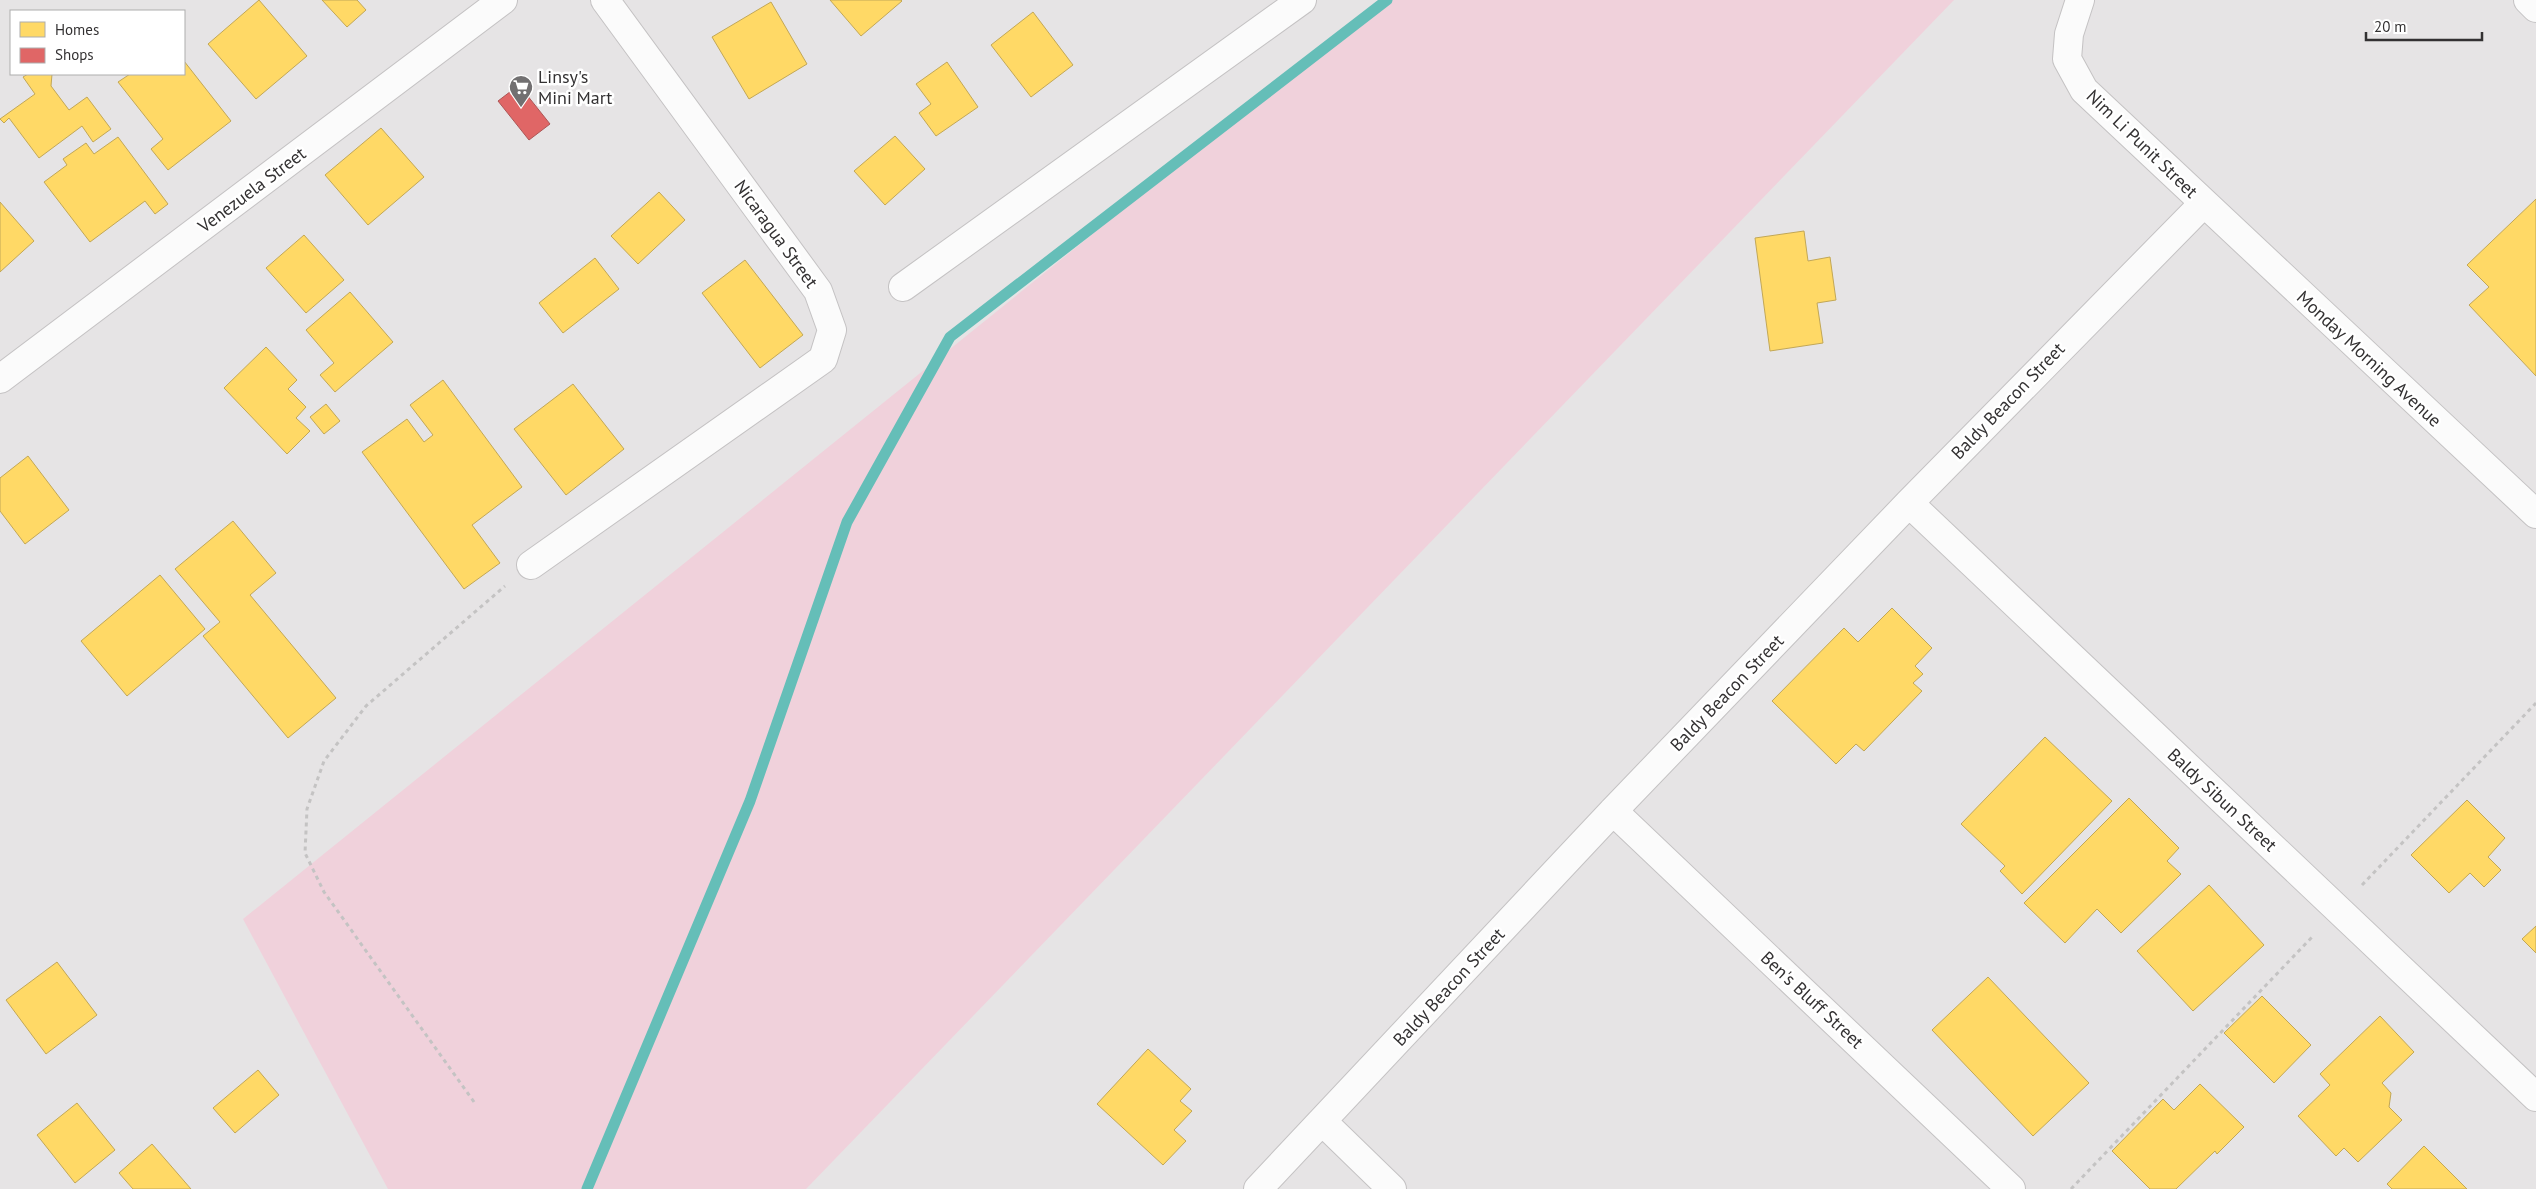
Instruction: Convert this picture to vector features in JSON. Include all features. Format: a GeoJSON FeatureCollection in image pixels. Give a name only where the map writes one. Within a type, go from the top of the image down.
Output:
{"type":"FeatureCollection","features":[{"type":"Feature","properties":{"kind":"street","name":"Venezuela Street"},"geometry":{"type":"LineString","coordinates":[[0,380],[503,0]]}},
{"type":"Feature","properties":{"kind":"street","name":"Nicaragua Street"},"geometry":{"type":"LineString","coordinates":[[531,565],[823,359],[832,330],[818,291],[605,0]]}},
{"type":"Feature","properties":{"kind":"street"},"geometry":{"type":"LineString","coordinates":[[903,287],[1302,0]]}},
{"type":"Feature","properties":{"kind":"street","name":"Nim Li Punit Street"},"geometry":{"type":"LineString","coordinates":[[2080,0],[2069,34],[2067,59],[2084,90],[2203,204]]}},
{"type":"Feature","properties":{"kind":"street"},"geometry":{"type":"LineString","coordinates":[[2528,0],[2536,8]]}},
{"type":"Feature","properties":{"kind":"street","name":"Baldy Beacon Street"},"geometry":{"type":"LineString","coordinates":[[1258,1189],[1613,811],[1909,502],[2203,204]]}},
{"type":"Feature","properties":{"kind":"street","name":"Monday Morning Avenue"},"geometry":{"type":"LineString","coordinates":[[2203,204],[2536,514]]}},
{"type":"Feature","properties":{"kind":"street","name":"Baldy Sibun Street"},"geometry":{"type":"LineString","coordinates":[[1909,502],[2536,1097]]}},
{"type":"Feature","properties":{"kind":"street","name":"Ben's Bluff Street"},"geometry":{"type":"LineString","coordinates":[[1613,811],[2011,1189]]}},
{"type":"Feature","properties":{"kind":"street"},"geometry":{"type":"LineString","coordinates":[[1322,1122],[1392,1189]]}},
{"type":"Feature","properties":{"kind":"path"},"geometry":{"type":"LineString","coordinates":[[474,1102],[324,892],[306,853],[307,809],[324,761],[366,706],[466,617],[531,565]]}},
{"type":"Feature","properties":{"kind":"path"},"geometry":{"type":"LineString","coordinates":[[2071,1189],[2536,703]]}},
{"type":"Feature","properties":{"kind":"shaded area"},"geometry":{"type":"Polygon","coordinates":[[[1383,0],[1954,0],[806,1189],[388,1189],[243,919],[1383,0]]]}},
{"type":"Feature","properties":{"kind":"building: Homes"},"geometry":{"type":"Polygon","coordinates":[[[259,0],[307,56],[256,99],[208,44],[259,0]]]}},
{"type":"Feature","properties":{"kind":"building: Homes"},"geometry":{"type":"Polygon","coordinates":[[[322,0],[357,0],[366,10],[347,27],[322,0]]]}},
{"type":"Feature","properties":{"kind":"building: Homes"},"geometry":{"type":"Polygon","coordinates":[[[830,0],[901,0],[902,1],[861,36],[830,0]]]}},
{"type":"Feature","properties":{"kind":"building: Homes"},"geometry":{"type":"Polygon","coordinates":[[[771,2],[807,64],[749,99],[712,37],[771,2]]]}},
{"type":"Feature","properties":{"kind":"building: Homes"},"geometry":{"type":"Polygon","coordinates":[[[1033,12],[1073,65],[1031,97],[991,45],[1033,12]]]}},
{"type":"Feature","properties":{"kind":"building: Homes"},"geometry":{"type":"Polygon","coordinates":[[[185,62],[231,121],[168,170],[151,149],[163,139],[118,82],[128,75],[185,75],[185,62]]]}},
{"type":"Feature","properties":{"kind":"building: Homes"},"geometry":{"type":"Polygon","coordinates":[[[947,62],[978,107],[936,136],[919,113],[931,104],[916,84],[947,62]]]}},
{"type":"Feature","properties":{"kind":"building: Homes"},"geometry":{"type":"Polygon","coordinates":[[[26,75],[52,75],[51,86],[69,110],[87,97],[111,129],[93,142],[82,126],[39,158],[9,118],[4,123],[0,119],[35,94],[23,77],[26,75]]]}},
{"type":"Feature","properties":{"kind":"building: Homes"},"geometry":{"type":"Polygon","coordinates":[[[381,128],[424,177],[368,225],[325,175],[381,128]]]}},
{"type":"Feature","properties":{"kind":"building: Homes"},"geometry":{"type":"Polygon","coordinates":[[[895,136],[925,169],[885,205],[854,171],[895,136]]]}},
{"type":"Feature","properties":{"kind":"building: Homes"},"geometry":{"type":"Polygon","coordinates":[[[118,137],[168,204],[155,214],[145,201],[90,242],[44,182],[67,165],[63,159],[86,143],[94,154],[118,137]]]}},
{"type":"Feature","properties":{"kind":"building: Homes"},"geometry":{"type":"Polygon","coordinates":[[[659,192],[685,220],[638,264],[611,236],[659,192]]]}},
{"type":"Feature","properties":{"kind":"building: Homes"},"geometry":{"type":"Polygon","coordinates":[[[2536,199],[2536,376],[2469,305],[2489,287],[2467,265],[2536,199]]]}},
{"type":"Feature","properties":{"kind":"building: Homes"},"geometry":{"type":"Polygon","coordinates":[[[0,202],[34,241],[0,272],[0,202]]]}},
{"type":"Feature","properties":{"kind":"building: Homes"},"geometry":{"type":"Polygon","coordinates":[[[1804,231],[1808,261],[1830,257],[1836,300],[1817,303],[1823,343],[1770,351],[1755,238],[1804,231]]]}},
{"type":"Feature","properties":{"kind":"building: Homes"},"geometry":{"type":"Polygon","coordinates":[[[304,235],[344,280],[306,313],[266,268],[304,235]]]}},
{"type":"Feature","properties":{"kind":"building: Homes"},"geometry":{"type":"Polygon","coordinates":[[[595,258],[619,289],[563,333],[539,303],[595,258]]]}},
{"type":"Feature","properties":{"kind":"building: Homes"},"geometry":{"type":"Polygon","coordinates":[[[745,260],[803,335],[760,368],[702,293],[745,260]]]}},
{"type":"Feature","properties":{"kind":"building: Homes"},"geometry":{"type":"Polygon","coordinates":[[[350,292],[393,342],[335,392],[320,375],[334,363],[306,330],[350,292]]]}},
{"type":"Feature","properties":{"kind":"building: Homes"},"geometry":{"type":"Polygon","coordinates":[[[266,347],[297,380],[288,389],[306,407],[296,418],[310,431],[287,454],[224,388],[266,347]]]}},
{"type":"Feature","properties":{"kind":"building: Homes"},"geometry":{"type":"Polygon","coordinates":[[[443,380],[522,487],[472,525],[500,563],[464,589],[362,452],[407,419],[424,442],[433,435],[410,405],[443,380]]]}},
{"type":"Feature","properties":{"kind":"building: Homes"},"geometry":{"type":"Polygon","coordinates":[[[573,384],[624,449],[566,495],[514,429],[573,384]]]}},
{"type":"Feature","properties":{"kind":"building: Homes"},"geometry":{"type":"Polygon","coordinates":[[[326,404],[340,421],[324,434],[310,417],[326,404]]]}},
{"type":"Feature","properties":{"kind":"building: Homes"},"geometry":{"type":"Polygon","coordinates":[[[28,456],[69,510],[25,544],[0,511],[0,478],[28,456]]]}},
{"type":"Feature","properties":{"kind":"building: Homes"},"geometry":{"type":"Polygon","coordinates":[[[233,521],[276,573],[250,595],[336,698],[288,738],[203,636],[220,622],[175,569],[233,521]]]}},
{"type":"Feature","properties":{"kind":"building: Homes"},"geometry":{"type":"Polygon","coordinates":[[[160,575],[205,629],[127,696],[81,641],[160,575]]]}},
{"type":"Feature","properties":{"kind":"building: Homes"},"geometry":{"type":"Polygon","coordinates":[[[1892,608],[1932,648],[1915,666],[1923,674],[1913,683],[1922,691],[1864,751],[1856,744],[1836,764],[1772,701],[1844,628],[1858,642],[1892,608]]]}},
{"type":"Feature","properties":{"kind":"building: Homes"},"geometry":{"type":"Polygon","coordinates":[[[2045,737],[2112,801],[2022,894],[2000,871],[2005,866],[1961,824],[2045,737]]]}},
{"type":"Feature","properties":{"kind":"building: Homes"},"geometry":{"type":"Polygon","coordinates":[[[2129,798],[2179,848],[2167,861],[2181,874],[2121,933],[2097,909],[2065,943],[2024,903],[2129,798]]]}},
{"type":"Feature","properties":{"kind":"building: Homes"},"geometry":{"type":"Polygon","coordinates":[[[2467,800],[2505,838],[2488,857],[2501,870],[2484,887],[2470,873],[2449,893],[2411,855],[2467,800]]]}},
{"type":"Feature","properties":{"kind":"building: Homes"},"geometry":{"type":"Polygon","coordinates":[[[2209,885],[2264,945],[2193,1011],[2137,951],[2209,885]]]}},
{"type":"Feature","properties":{"kind":"building: Homes"},"geometry":{"type":"Polygon","coordinates":[[[2536,926],[2536,953],[2522,939],[2536,926]]]}},
{"type":"Feature","properties":{"kind":"building: Homes"},"geometry":{"type":"Polygon","coordinates":[[[57,962],[97,1015],[46,1054],[6,1000],[57,962]]]}},
{"type":"Feature","properties":{"kind":"building: Homes"},"geometry":{"type":"Polygon","coordinates":[[[1988,977],[2089,1083],[2033,1136],[1932,1030],[1988,977]]]}},
{"type":"Feature","properties":{"kind":"building: Homes"},"geometry":{"type":"Polygon","coordinates":[[[2262,996],[2311,1045],[2274,1083],[2224,1033],[2262,996]]]}},
{"type":"Feature","properties":{"kind":"building: Homes"},"geometry":{"type":"Polygon","coordinates":[[[2380,1016],[2414,1052],[2382,1083],[2391,1093],[2389,1107],[2402,1120],[2358,1162],[2344,1148],[2336,1156],[2298,1116],[2330,1085],[2320,1074],[2380,1016]]]}},
{"type":"Feature","properties":{"kind":"building: Homes"},"geometry":{"type":"Polygon","coordinates":[[[1148,1049],[1191,1089],[1180,1101],[1192,1111],[1174,1130],[1186,1141],[1163,1165],[1097,1104],[1148,1049]]]}},
{"type":"Feature","properties":{"kind":"building: Homes"},"geometry":{"type":"Polygon","coordinates":[[[258,1070],[279,1095],[235,1133],[213,1108],[258,1070]]]}},
{"type":"Feature","properties":{"kind":"building: Homes"},"geometry":{"type":"Polygon","coordinates":[[[2200,1084],[2244,1127],[2217,1154],[2215,1151],[2176,1189],[2150,1189],[2112,1151],[2163,1099],[2174,1110],[2200,1084]]]}},
{"type":"Feature","properties":{"kind":"building: Homes"},"geometry":{"type":"Polygon","coordinates":[[[77,1103],[115,1150],[75,1183],[37,1135],[77,1103]]]}},
{"type":"Feature","properties":{"kind":"building: Homes"},"geometry":{"type":"Polygon","coordinates":[[[152,1144],[191,1189],[133,1189],[119,1173],[152,1144]]]}},
{"type":"Feature","properties":{"kind":"building: Homes"},"geometry":{"type":"Polygon","coordinates":[[[2424,1146],[2467,1189],[2392,1189],[2387,1184],[2424,1146]]]}},
{"type":"Feature","properties":{"kind":"building: Shops"},"geometry":{"type":"Polygon","coordinates":[[[519,85],[550,124],[529,140],[498,101],[519,85]]]}},
{"type":"Feature","properties":{"kind":"waterway"},"geometry":{"type":"LineString","coordinates":[[587,1189],[750,801],[847,522],[950,337],[1387,0]]}},
{"type":"Feature","properties":{"kind":"place","name":"Linsy's Mini Mart"},"geometry":{"type":"Point","coordinates":[521,108]}}]}
